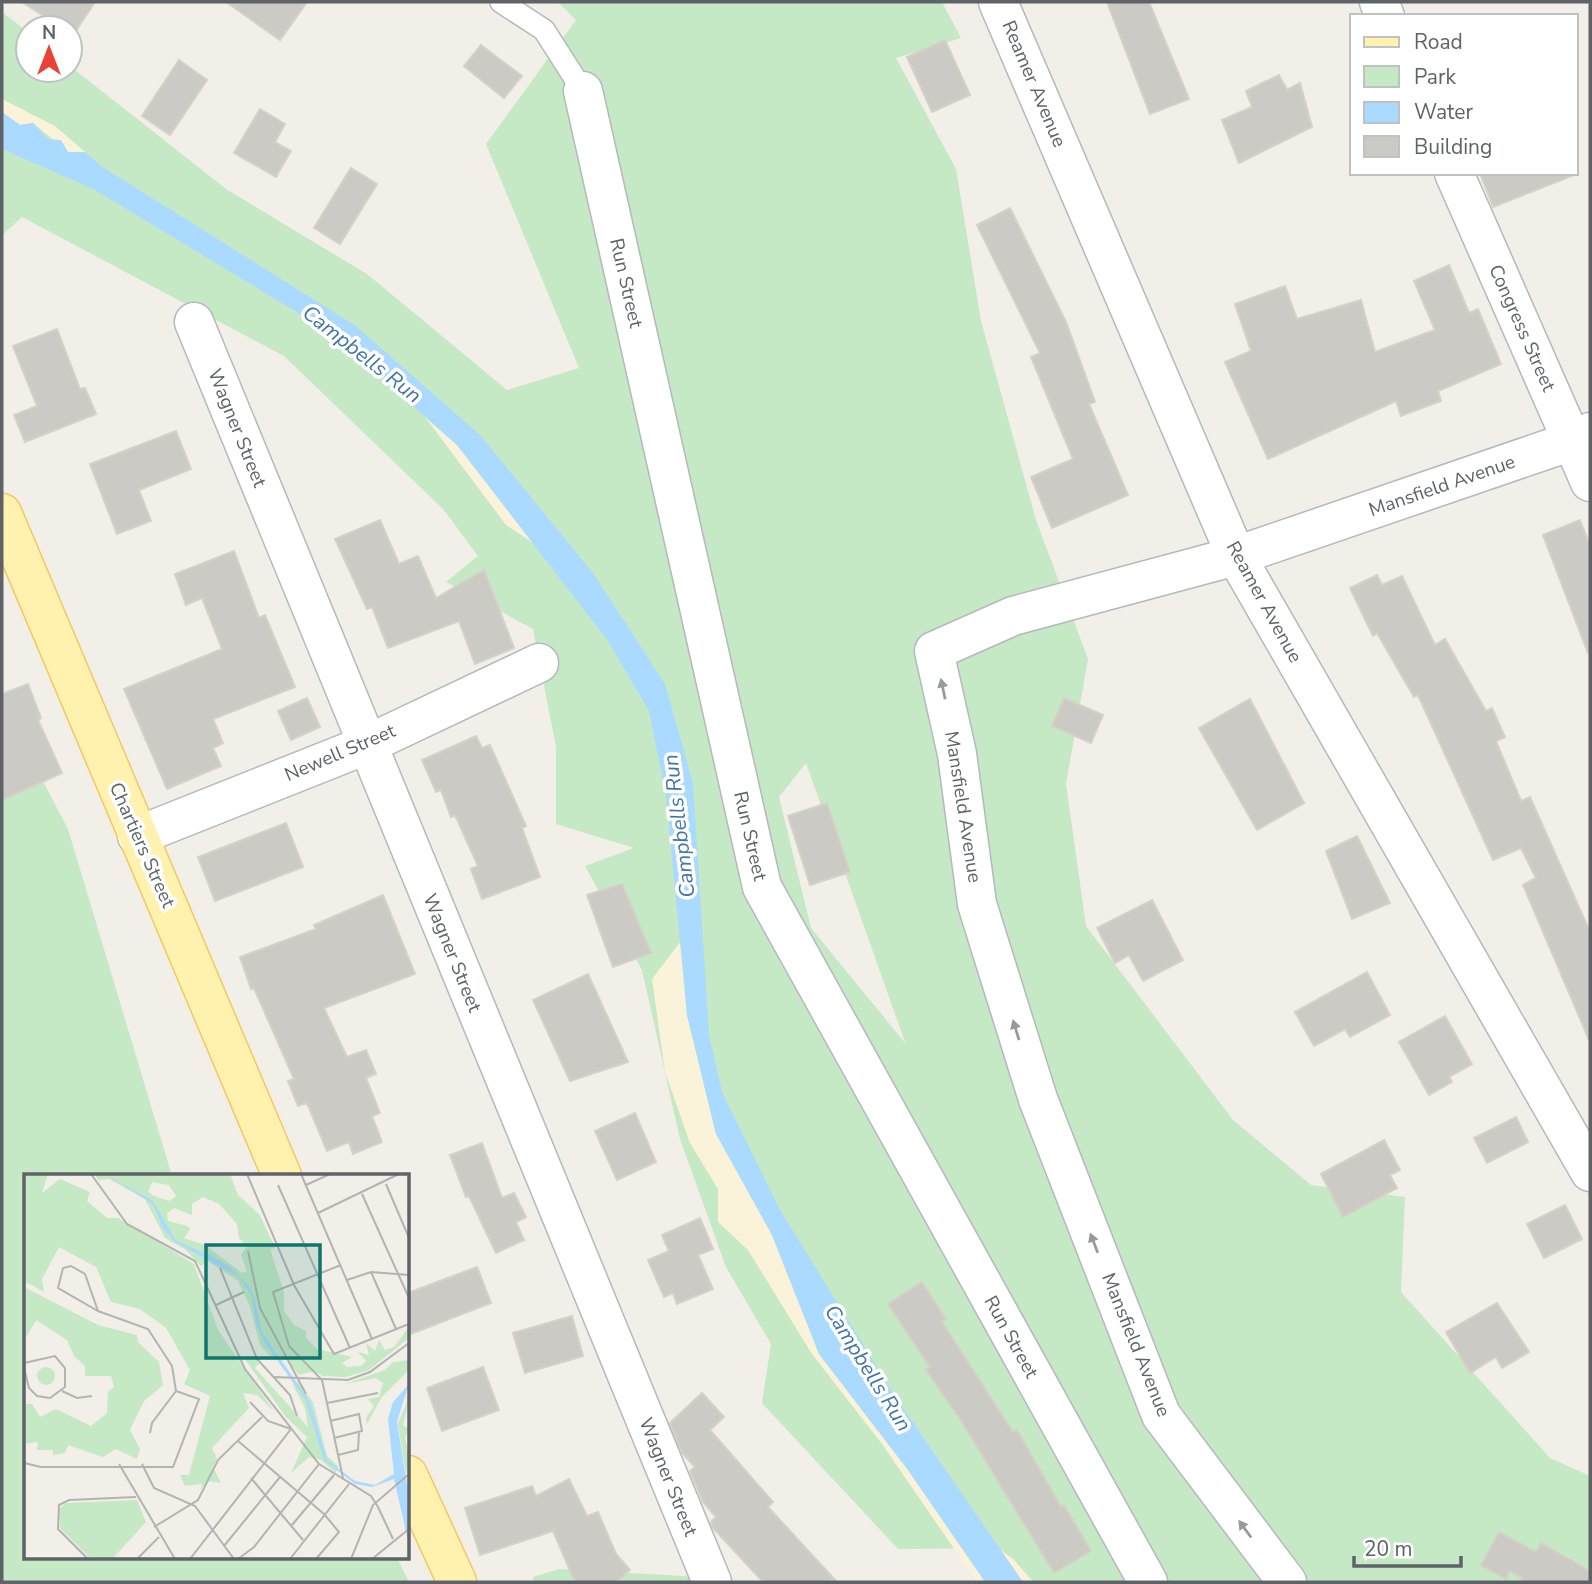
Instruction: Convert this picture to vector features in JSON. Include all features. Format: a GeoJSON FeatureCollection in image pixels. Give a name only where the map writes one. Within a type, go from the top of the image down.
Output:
{"type":"FeatureCollection","features":[{"type":"Feature","properties":{"kind":"main road","name":"Chartiers Street"},"geometry":{"type":"LineString","coordinates":[[2,513],[137,836],[198,971],[281,1174]]}},
{"type":"Feature","properties":{"kind":"main road"},"geometry":{"type":"LineString","coordinates":[[410,1479],[457,1582]]}},
{"type":"Feature","properties":{"kind":"street","name":"Reamer Avenue"},"geometry":{"type":"LineString","coordinates":[[998,2],[1236,556],[1590,1172]]}},
{"type":"Feature","properties":{"kind":"street","name":"Run Street"},"geometry":{"type":"LineString","coordinates":[[583,91],[762,887],[1148,1582]]}},
{"type":"Feature","properties":{"kind":"street","name":"Congress Street"},"geometry":{"type":"LineString","coordinates":[[1455,175],[1581,437],[1590,482]]}},
{"type":"Feature","properties":{"kind":"street","name":"Wagner Street"},"geometry":{"type":"LineString","coordinates":[[194,322],[712,1582]]}},
{"type":"Feature","properties":{"kind":"street","name":"Mansfield Avenue"},"geometry":{"type":"LineString","coordinates":[[1287,1582],[1161,1415],[1038,1099],[977,904],[957,754],[934,651],[1013,617],[1236,556],[1581,437]]}},
{"type":"Feature","properties":{"kind":"street","name":"Newell Street"},"geometry":{"type":"LineString","coordinates":[[137,836],[366,745],[539,663]]}},
{"type":"Feature","properties":{"kind":"lane"},"geometry":{"type":"LineString","coordinates":[[501,2],[544,30],[583,91]]}},
{"type":"Feature","properties":{"kind":"green space"},"geometry":{"type":"Polygon","coordinates":[[[558,2],[942,2],[961,38],[896,58],[956,169],[981,321],[1036,520],[1088,659],[1066,784],[1086,926],[1233,1120],[1311,1185],[1405,1197],[1401,1292],[1550,1458],[1590,1476],[1590,1582],[1033,1582],[1014,1560],[998,1548],[898,1549],[762,1403],[771,1344],[726,1267],[680,1139],[642,970],[585,866],[634,848],[556,824],[556,747],[533,629],[446,582],[478,556],[444,510],[284,356],[22,217],[2,235],[2,12],[14,21],[14,84],[84,84],[84,77],[226,189],[367,274],[507,390],[579,368],[486,144],[576,20],[558,2]],[[806,763],[779,797],[811,928],[905,1043],[806,763]]]}},
{"type":"Feature","properties":{"kind":"green space"},"geometry":{"type":"Polygon","coordinates":[[[2,703],[68,829],[171,1174],[24,1174],[24,1560],[398,1560],[409,1582],[2,1582],[2,703]]]}},
{"type":"Feature","properties":{"kind":"green space"},"geometry":{"type":"Polygon","coordinates":[[[559,1569],[684,1576],[711,1582],[534,1582],[533,1577],[559,1569]]]}},
{"type":"Feature","properties":{"kind":"sand"},"geometry":{"type":"Polygon","coordinates":[[[2,99],[55,126],[85,152],[68,152],[33,123],[20,125],[2,112],[2,99]]]}},
{"type":"Feature","properties":{"kind":"sand"},"geometry":{"type":"Polygon","coordinates":[[[425,417],[457,445],[536,545],[506,525],[425,417]]]}},
{"type":"Feature","properties":{"kind":"sand"},"geometry":{"type":"Polygon","coordinates":[[[681,941],[687,1015],[716,1134],[772,1235],[819,1354],[908,1470],[985,1582],[977,1582],[882,1444],[812,1354],[748,1250],[718,1222],[718,1189],[690,1143],[665,1072],[652,979],[681,941]]]}},
{"type":"Feature","properties":{"kind":"sand"},"geometry":{"type":"Polygon","coordinates":[[[998,1548],[1014,1560],[1033,1582],[1023,1582],[998,1548]]]}},
{"type":"Feature","properties":{"kind":"water","name":"Campbells Run"},"geometry":{"type":"Polygon","coordinates":[[[2,112],[20,125],[33,123],[48,139],[61,140],[68,152],[85,152],[101,166],[356,326],[481,436],[593,573],[665,684],[693,783],[709,1035],[722,1092],[779,1208],[896,1398],[1023,1582],[985,1582],[908,1470],[819,1354],[772,1235],[716,1134],[687,1015],[666,795],[649,711],[608,641],[457,445],[369,367],[305,317],[95,190],[2,149],[2,112]]]}},
{"type":"Feature","properties":{"kind":"building"},"geometry":{"type":"Polygon","coordinates":[[[22,2],[95,2],[84,18],[84,14],[40,14],[22,2]]]}},
{"type":"Feature","properties":{"kind":"building"},"geometry":{"type":"Polygon","coordinates":[[[226,2],[307,2],[280,40],[226,2]]]}},
{"type":"Feature","properties":{"kind":"building"},"geometry":{"type":"Polygon","coordinates":[[[1107,2],[1149,2],[1189,99],[1150,114],[1107,2]]]}},
{"type":"Feature","properties":{"kind":"building"},"geometry":{"type":"Polygon","coordinates":[[[945,40],[970,95],[932,112],[907,57],[945,40]]]}},
{"type":"Feature","properties":{"kind":"building"},"geometry":{"type":"Polygon","coordinates":[[[481,45],[522,76],[504,98],[464,66],[481,45]]]}},
{"type":"Feature","properties":{"kind":"building"},"geometry":{"type":"Polygon","coordinates":[[[179,60],[207,80],[170,135],[142,116],[179,60]]]}},
{"type":"Feature","properties":{"kind":"building"},"geometry":{"type":"Polygon","coordinates":[[[1279,75],[1287,90],[1300,83],[1312,127],[1239,163],[1222,120],[1252,107],[1246,91],[1279,75]]]}},
{"type":"Feature","properties":{"kind":"building"},"geometry":{"type":"Polygon","coordinates":[[[260,109],[285,124],[275,142],[291,151],[276,177],[234,153],[260,109]]]}},
{"type":"Feature","properties":{"kind":"building"},"geometry":{"type":"Polygon","coordinates":[[[351,168],[377,184],[340,244],[314,228],[351,168]]]}},
{"type":"Feature","properties":{"kind":"building"},"geometry":{"type":"Polygon","coordinates":[[[1481,175],[1574,175],[1493,207],[1481,175]]]}},
{"type":"Feature","properties":{"kind":"building"},"geometry":{"type":"Polygon","coordinates":[[[1010,208],[1066,322],[1095,402],[1089,404],[1128,495],[1052,528],[1031,477],[1073,459],[1031,357],[1040,353],[977,225],[1010,208]]]}},
{"type":"Feature","properties":{"kind":"building"},"geometry":{"type":"Polygon","coordinates":[[[1449,265],[1469,313],[1478,309],[1501,364],[1438,391],[1441,401],[1401,416],[1396,401],[1268,459],[1225,362],[1251,351],[1235,304],[1285,286],[1297,319],[1361,300],[1375,352],[1435,330],[1414,281],[1449,265]]]}},
{"type":"Feature","properties":{"kind":"building"},"geometry":{"type":"Polygon","coordinates":[[[57,329],[80,389],[85,388],[96,414],[25,442],[14,415],[37,406],[13,346],[57,329]]]}},
{"type":"Feature","properties":{"kind":"building"},"geometry":{"type":"Polygon","coordinates":[[[176,431],[191,469],[139,490],[151,521],[117,534],[90,464],[176,431]]]}},
{"type":"Feature","properties":{"kind":"building"},"geometry":{"type":"Polygon","coordinates":[[[380,520],[399,564],[418,556],[436,598],[484,570],[514,648],[475,664],[459,621],[388,648],[372,607],[367,609],[335,539],[380,520]]]}},
{"type":"Feature","properties":{"kind":"building"},"geometry":{"type":"Polygon","coordinates":[[[1580,520],[1590,546],[1590,653],[1543,535],[1580,520]]]}},
{"type":"Feature","properties":{"kind":"building"},"geometry":{"type":"Polygon","coordinates":[[[234,551],[259,618],[265,615],[295,687],[213,719],[223,743],[213,748],[221,766],[167,789],[124,689],[222,649],[202,598],[186,605],[175,574],[234,551]]]}},
{"type":"Feature","properties":{"kind":"building"},"geometry":{"type":"Polygon","coordinates":[[[1377,575],[1382,585],[1402,576],[1435,645],[1445,639],[1486,711],[1492,708],[1505,737],[1496,741],[1521,801],[1530,797],[1590,932],[1590,1042],[1523,885],[1536,878],[1521,848],[1493,860],[1418,695],[1414,697],[1377,633],[1373,636],[1350,588],[1377,575]]]}},
{"type":"Feature","properties":{"kind":"building"},"geometry":{"type":"Polygon","coordinates":[[[28,684],[41,718],[38,720],[62,773],[2,800],[2,694],[28,684]]]}},
{"type":"Feature","properties":{"kind":"building"},"geometry":{"type":"Polygon","coordinates":[[[307,698],[320,727],[291,740],[278,711],[307,698]]]}},
{"type":"Feature","properties":{"kind":"building"},"geometry":{"type":"Polygon","coordinates":[[[1064,698],[1103,715],[1091,743],[1052,726],[1064,698]]]}},
{"type":"Feature","properties":{"kind":"building"},"geometry":{"type":"Polygon","coordinates":[[[1250,699],[1304,803],[1257,830],[1199,728],[1250,699]]]}},
{"type":"Feature","properties":{"kind":"building"},"geometry":{"type":"Polygon","coordinates":[[[476,736],[482,748],[490,745],[526,826],[522,828],[540,877],[482,899],[471,869],[478,866],[455,815],[451,817],[441,790],[436,792],[422,760],[476,736]]]}},
{"type":"Feature","properties":{"kind":"building"},"geometry":{"type":"Polygon","coordinates":[[[827,803],[850,872],[810,885],[788,816],[827,803]]]}},
{"type":"Feature","properties":{"kind":"building"},"geometry":{"type":"Polygon","coordinates":[[[286,823],[303,867],[215,901],[198,857],[286,823]]]}},
{"type":"Feature","properties":{"kind":"building"},"geometry":{"type":"Polygon","coordinates":[[[1357,836],[1390,903],[1352,919],[1326,851],[1357,836]]]}},
{"type":"Feature","properties":{"kind":"building"},"geometry":{"type":"Polygon","coordinates":[[[622,884],[651,953],[613,967],[587,895],[622,884]]]}},
{"type":"Feature","properties":{"kind":"building"},"geometry":{"type":"Polygon","coordinates":[[[383,895],[415,974],[324,1008],[347,1057],[366,1050],[376,1074],[366,1078],[380,1113],[372,1116],[382,1142],[353,1154],[349,1142],[327,1151],[307,1103],[298,1106],[288,1081],[294,1079],[254,988],[251,989],[240,957],[316,929],[314,925],[383,895]]]}},
{"type":"Feature","properties":{"kind":"building"},"geometry":{"type":"Polygon","coordinates":[[[1152,900],[1183,960],[1143,981],[1129,955],[1115,963],[1097,928],[1152,900]]]}},
{"type":"Feature","properties":{"kind":"building"},"geometry":{"type":"Polygon","coordinates":[[[1367,972],[1390,1015],[1350,1037],[1345,1029],[1314,1046],[1295,1012],[1367,972]]]}},
{"type":"Feature","properties":{"kind":"building"},"geometry":{"type":"Polygon","coordinates":[[[588,974],[628,1062],[570,1081],[533,1000],[588,974]]]}},
{"type":"Feature","properties":{"kind":"building"},"geometry":{"type":"Polygon","coordinates":[[[1445,1016],[1472,1064],[1449,1077],[1452,1082],[1429,1095],[1399,1042],[1445,1016]]]}},
{"type":"Feature","properties":{"kind":"building"},"geometry":{"type":"Polygon","coordinates":[[[635,1113],[656,1162],[617,1180],[595,1131],[635,1113]]]}},
{"type":"Feature","properties":{"kind":"building"},"geometry":{"type":"Polygon","coordinates":[[[1516,1117],[1528,1142],[1487,1163],[1474,1138],[1516,1117]]]}},
{"type":"Feature","properties":{"kind":"building"},"geometry":{"type":"Polygon","coordinates":[[[1384,1140],[1400,1170],[1390,1175],[1397,1188],[1343,1217],[1321,1174],[1384,1140]]]}},
{"type":"Feature","properties":{"kind":"building"},"geometry":{"type":"Polygon","coordinates":[[[482,1143],[502,1198],[514,1193],[526,1217],[516,1222],[524,1240],[496,1253],[469,1196],[466,1197],[450,1155],[482,1143]]]}},
{"type":"Feature","properties":{"kind":"building"},"geometry":{"type":"Polygon","coordinates":[[[1565,1205],[1582,1239],[1544,1258],[1527,1224],[1565,1205]]]}},
{"type":"Feature","properties":{"kind":"building"},"geometry":{"type":"Polygon","coordinates":[[[700,1218],[713,1249],[698,1255],[713,1289],[677,1304],[673,1293],[664,1297],[648,1260],[669,1251],[662,1235],[700,1218]]]}},
{"type":"Feature","properties":{"kind":"building"},"geometry":{"type":"Polygon","coordinates":[[[477,1267],[491,1303],[410,1334],[410,1292],[477,1267]]]}},
{"type":"Feature","properties":{"kind":"building"},"geometry":{"type":"Polygon","coordinates":[[[922,1282],[946,1319],[942,1322],[1013,1432],[1017,1430],[1061,1507],[1064,1505],[1091,1551],[1054,1573],[960,1419],[926,1370],[930,1367],[888,1304],[922,1282]]]}},
{"type":"Feature","properties":{"kind":"building"},"geometry":{"type":"Polygon","coordinates":[[[1497,1303],[1529,1352],[1502,1368],[1496,1357],[1470,1373],[1446,1332],[1497,1303]]]}},
{"type":"Feature","properties":{"kind":"building"},"geometry":{"type":"Polygon","coordinates":[[[572,1316],[583,1356],[525,1373],[513,1333],[572,1316]]]}},
{"type":"Feature","properties":{"kind":"building"},"geometry":{"type":"Polygon","coordinates":[[[483,1367],[499,1410],[442,1431],[427,1388],[483,1367]]]}},
{"type":"Feature","properties":{"kind":"building"},"geometry":{"type":"Polygon","coordinates":[[[702,1393],[724,1417],[710,1430],[773,1502],[768,1507],[837,1582],[763,1582],[713,1528],[711,1522],[716,1517],[703,1502],[690,1471],[695,1467],[682,1453],[670,1423],[702,1393]]]}},
{"type":"Feature","properties":{"kind":"building"},"geometry":{"type":"Polygon","coordinates":[[[569,1479],[587,1516],[598,1512],[616,1554],[630,1570],[616,1582],[575,1582],[553,1531],[480,1555],[465,1508],[532,1486],[536,1496],[569,1479]]]}},
{"type":"Feature","properties":{"kind":"building"},"geometry":{"type":"Polygon","coordinates":[[[1499,1532],[1536,1552],[1541,1543],[1590,1571],[1590,1582],[1520,1582],[1522,1578],[1510,1571],[1506,1579],[1481,1565],[1499,1532]]]}}]}
